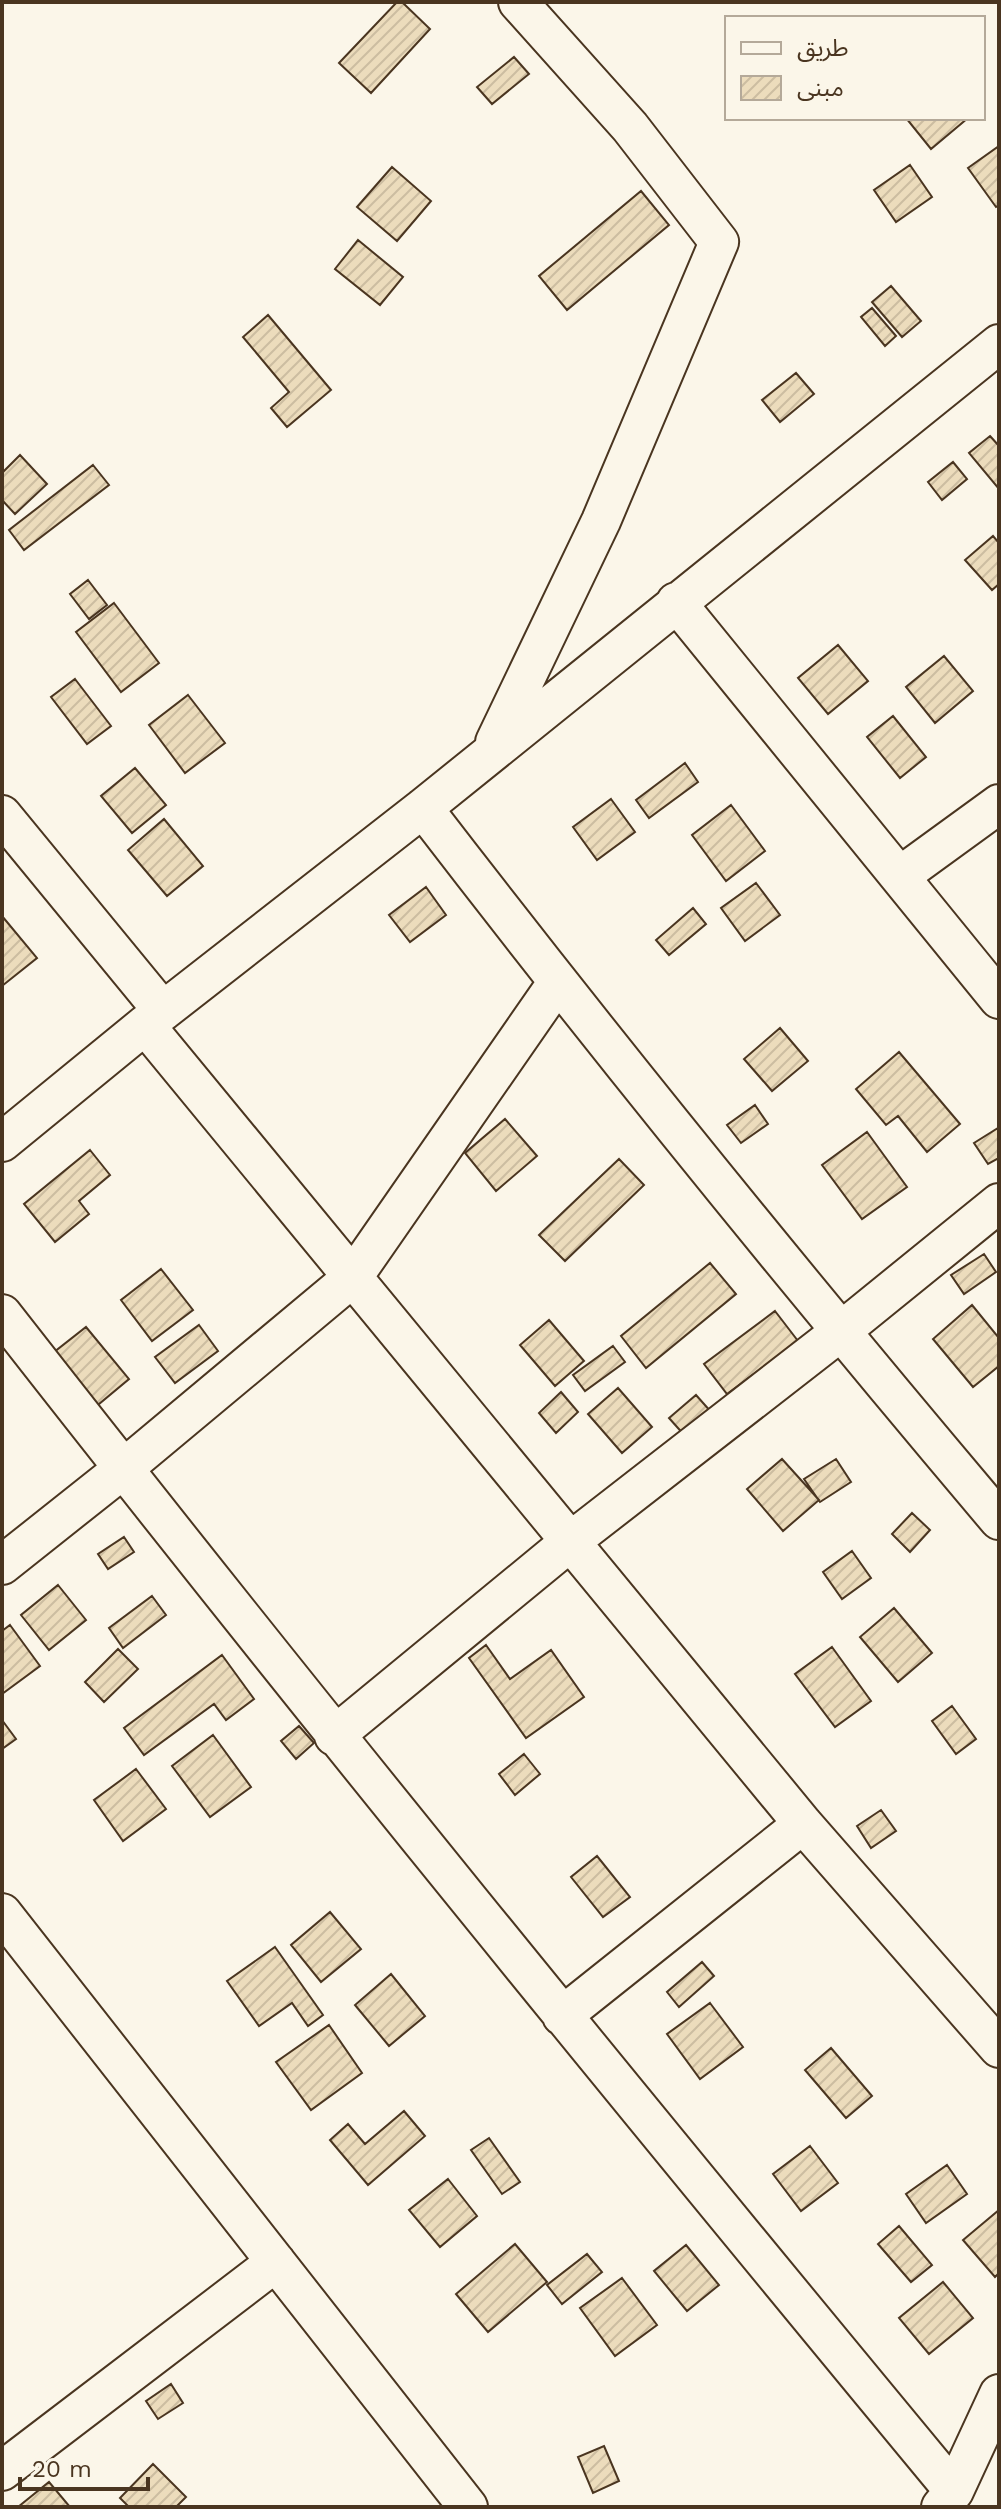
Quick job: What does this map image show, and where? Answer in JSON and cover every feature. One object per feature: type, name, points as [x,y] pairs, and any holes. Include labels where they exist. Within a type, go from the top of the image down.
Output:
[{"type":"street","points":[[490,752],[601,521],[719,242],[630,127],[518,2]]},
{"type":"street","points":[[2,1142],[999,344]]},
{"type":"street","points":[[676,602],[999,999]]},
{"type":"street","points":[[900,876],[999,804]]},
{"type":"street","points":[[423,808],[557,983],[840,1332],[999,1520]]},
{"type":"street","points":[[2,815],[353,1277],[803,1824],[999,2048]]},
{"type":"street","points":[[2,1565],[123,1469],[353,1277],[557,983]]},
{"type":"street","points":[[334,1736],[571,1541],[840,1332],[999,1203]]},
{"type":"street","points":[[2,1314],[334,1736],[948,2499],[999,2394]]},
{"type":"street","points":[[562,2016],[803,1824]]},
{"type":"street","points":[[2,1913],[468,2507]]},
{"type":"street","points":[[2,2471],[276,2262]]},
{"type":"building","points":[[397,2],[402,2],[430,29],[371,93],[339,63]]},
{"type":"building","points":[[514,57],[529,74],[492,104],[477,87]]},
{"type":"building","points":[[908,120],[966,120],[931,149]]},
{"type":"building","points":[[999,146],[999,205],[996,207],[968,168]]},
{"type":"building","points":[[910,165],[932,197],[896,222],[874,190]]},
{"type":"building","points":[[392,167],[431,201],[397,241],[357,207]]},
{"type":"building","points":[[641,191],[669,225],[567,310],[539,276]]},
{"type":"building","points":[[358,240],[403,277],[380,305],[335,269]]},
{"type":"building","points":[[891,286],[921,321],[902,337],[872,302]]},
{"type":"building","points":[[872,308],[896,336],[885,346],[861,317]]},
{"type":"building","points":[[268,315],[331,390],[287,427],[271,408],[289,392],[243,337]]},
{"type":"building","points":[[796,373],[814,394],[780,422],[762,400]]},
{"type":"building","points":[[990,436],[999,446],[999,489],[969,453]]},
{"type":"building","points":[[20,455],[47,484],[15,514],[2,500],[2,473]]},
{"type":"building","points":[[953,462],[967,479],[942,500],[928,482]]},
{"type":"building","points":[[93,465],[109,485],[24,550],[9,530]]},
{"type":"building","points":[[993,536],[999,543],[999,584],[992,590],[965,560]]},
{"type":"building","points":[[88,580],[107,605],[89,619],[70,594]]},
{"type":"building","points":[[114,603],[159,663],[121,692],[76,632]]},
{"type":"building","points":[[838,645],[868,681],[828,714],[798,678]]},
{"type":"building","points":[[944,656],[973,691],[935,723],[906,687]]},
{"type":"building","points":[[75,679],[111,726],[87,744],[51,697]]},
{"type":"building","points":[[188,695],[225,743],[185,773],[149,725]]},
{"type":"building","points":[[893,716],[926,757],[900,778],[867,737]]},
{"type":"building","points":[[685,763],[698,782],[649,818],[636,800]]},
{"type":"building","points":[[135,768],[166,805],[132,833],[101,796]]},
{"type":"building","points":[[611,799],[635,832],[597,860],[573,827]]},
{"type":"building","points":[[731,805],[765,851],[726,881],[692,835]]},
{"type":"building","points":[[164,819],[203,866],[167,896],[128,850]]},
{"type":"building","points":[[756,883],[780,915],[745,941],[721,908]]},
{"type":"building","points":[[426,887],[446,915],[410,942],[389,915]]},
{"type":"building","points":[[693,908],[706,924],[669,955],[656,940]]},
{"type":"building","points":[[2,916],[37,958],[2,986]]},
{"type":"building","points":[[780,1028],[808,1061],[772,1091],[744,1059]]},
{"type":"building","points":[[899,1052],[960,1124],[927,1152],[898,1116],[886,1125],[856,1089]]},
{"type":"building","points":[[755,1105],[768,1124],[741,1143],[727,1125]]},
{"type":"building","points":[[505,1119],[537,1156],[496,1191],[465,1153]]},
{"type":"building","points":[[998,1128],[999,1158],[988,1164],[974,1143]]},
{"type":"building","points":[[867,1132],[907,1187],[862,1219],[822,1165]]},
{"type":"building","points":[[90,1150],[110,1175],[79,1201],[89,1214],[55,1242],[24,1204]]},
{"type":"building","points":[[619,1159],[644,1185],[565,1261],[539,1235]]},
{"type":"building","points":[[984,1254],[996,1272],[964,1294],[951,1275]]},
{"type":"building","points":[[710,1263],[736,1294],[646,1368],[621,1336]]},
{"type":"building","points":[[161,1269],[193,1310],[152,1341],[121,1300]]},
{"type":"building","points":[[972,1305],[999,1338],[999,1366],[973,1387],[933,1339]]},
{"type":"building","points":[[775,1311],[798,1341],[727,1394],[704,1364]]},
{"type":"building","points":[[549,1320],[584,1361],[555,1386],[520,1345]]},
{"type":"building","points":[[199,1325],[218,1351],[175,1383],[155,1357]]},
{"type":"building","points":[[86,1327],[129,1379],[87,1414],[44,1360]]},
{"type":"building","points":[[613,1346],[625,1362],[585,1391],[573,1375]]},
{"type":"building","points":[[618,1388],[652,1427],[622,1453],[588,1414]]},
{"type":"building","points":[[561,1392],[578,1412],[556,1433],[539,1413]]},
{"type":"building","points":[[696,1395],[712,1413],[686,1437],[669,1418]]},
{"type":"building","points":[[782,1459],[819,1500],[783,1531],[747,1489]]},
{"type":"building","points":[[836,1459],[851,1482],[820,1502],[804,1479]]},
{"type":"building","points":[[912,1513],[930,1530],[910,1552],[892,1534]]},
{"type":"building","points":[[124,1537],[134,1552],[108,1569],[98,1554]]},
{"type":"building","points":[[852,1551],[871,1578],[842,1599],[823,1572]]},
{"type":"building","points":[[58,1585],[86,1620],[49,1650],[21,1615]]},
{"type":"building","points":[[152,1596],[166,1615],[123,1648],[109,1628]]},
{"type":"building","points":[[894,1608],[932,1653],[898,1682],[860,1637]]},
{"type":"building","points":[[10,1625],[40,1666],[2,1694],[2,1631]]},
{"type":"building","points":[[486,1645],[510,1679],[551,1650],[584,1697],[526,1738],[469,1658]]},
{"type":"building","points":[[832,1647],[871,1701],[835,1727],[795,1674]]},
{"type":"building","points":[[118,1649],[138,1669],[104,1702],[85,1682]]},
{"type":"building","points":[[222,1655],[254,1699],[226,1720],[214,1704],[144,1755],[124,1728]]},
{"type":"building","points":[[952,1706],[976,1739],[956,1754],[932,1721]]},
{"type":"building","points":[[2,1720],[16,1739],[2,1749]]},
{"type":"building","points":[[299,1726],[314,1743],[296,1759],[281,1741]]},
{"type":"building","points":[[213,1735],[251,1787],[210,1817],[172,1766]]},
{"type":"building","points":[[524,1754],[540,1774],[515,1795],[499,1774]]},
{"type":"building","points":[[136,1769],[166,1809],[123,1841],[94,1800]]},
{"type":"building","points":[[881,1810],[896,1831],[871,1848],[857,1826]]},
{"type":"building","points":[[597,1856],[630,1897],[603,1917],[571,1877]]},
{"type":"building","points":[[330,1912],[361,1949],[321,1982],[291,1945]]},
{"type":"building","points":[[275,1947],[323,2015],[308,2026],[292,2003],[259,2026],[227,1981]]},
{"type":"building","points":[[702,1962],[714,1976],[679,2007],[667,1992]]},
{"type":"building","points":[[391,1974],[425,2016],[389,2046],[355,2005]]},
{"type":"building","points":[[710,2003],[743,2047],[700,2079],[667,2034]]},
{"type":"building","points":[[329,2025],[362,2073],[311,2110],[276,2062]]},
{"type":"building","points":[[831,2048],[872,2096],[846,2118],[805,2070]]},
{"type":"building","points":[[404,2111],[425,2136],[368,2185],[330,2140],[348,2124],[365,2144]]},
{"type":"building","points":[[489,2138],[520,2182],[502,2194],[471,2150]]},
{"type":"building","points":[[810,2146],[838,2183],[801,2211],[773,2174]]},
{"type":"building","points":[[947,2165],[967,2194],[926,2223],[906,2194]]},
{"type":"building","points":[[448,2179],[477,2216],[440,2247],[409,2210]]},
{"type":"building","points":[[999,2210],[999,2273],[995,2277],[963,2240]]},
{"type":"building","points":[[899,2226],[932,2265],[911,2282],[878,2244]]},
{"type":"building","points":[[515,2244],[547,2282],[488,2332],[456,2294]]},
{"type":"building","points":[[686,2245],[719,2285],[687,2311],[654,2271]]},
{"type":"building","points":[[587,2254],[602,2272],[562,2304],[547,2285]]},
{"type":"building","points":[[622,2278],[657,2325],[615,2356],[580,2308]]},
{"type":"building","points":[[943,2282],[973,2318],[929,2354],[899,2318]]},
{"type":"building","points":[[171,2384],[183,2403],[158,2419],[146,2401]]},
{"type":"building","points":[[604,2446],[619,2481],[593,2493],[578,2457]]},
{"type":"building","points":[[153,2464],[186,2497],[176,2507],[129,2507],[120,2498]]},
{"type":"building","points":[[49,2482],[70,2507],[18,2507]]}]
